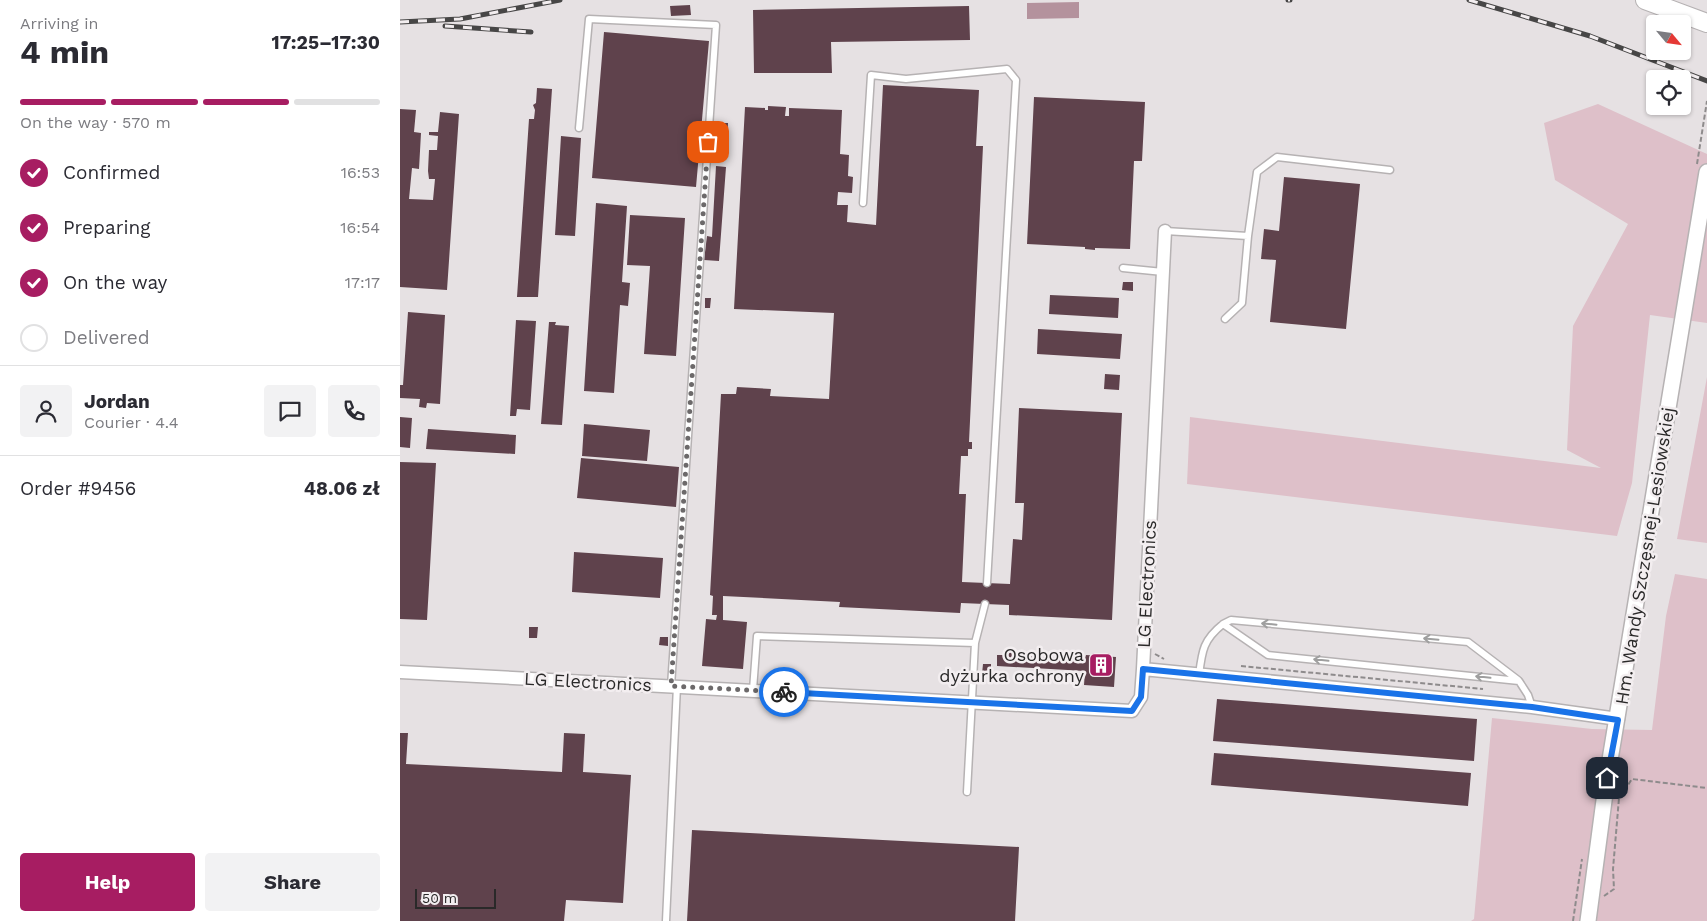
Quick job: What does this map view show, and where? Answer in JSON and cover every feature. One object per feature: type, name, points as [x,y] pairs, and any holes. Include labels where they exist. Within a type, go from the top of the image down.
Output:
[{"type":"main road","points":[[1645,0],[1707,23]]},
{"type":"street","name":"Hm. Wandy Szczęsnej-Lesiowskiej","points":[[1588,921],[1607,778],[1699,221],[1702,168]]},
{"type":"street","name":"LG Electronics","points":[[400,672],[1132,711],[1141,697],[1143,669],[1165,231]]},
{"type":"street","points":[[1143,669],[1532,707],[1618,720]]},
{"type":"lane","points":[[579,128],[589,19],[716,25],[674,686],[666,921]]},
{"type":"lane","points":[[863,203],[871,75],[906,79],[1007,69],[1016,80],[987,583]]},
{"type":"lane","points":[[1225,319],[1242,303],[1248,236],[1258,172],[1276,157],[1390,170]]},
{"type":"lane","points":[[1165,231],[1248,236]]},
{"type":"lane","points":[[1123,268],[1163,272]]},
{"type":"lane","points":[[967,792],[975,643],[985,604]]},
{"type":"lane","points":[[1199,675],[1202,650],[1210,634],[1231,620],[1468,642],[1519,681],[1528,695],[1532,707]]},
{"type":"lane","points":[[1223,624],[1268,655],[1519,681]]},
{"type":"lane","points":[[753,690],[757,636],[975,643]]},
{"type":"path","points":[[1702,168],[1707,101]]},
{"type":"path","points":[[1153,647],[1156,654],[1165,659]]},
{"type":"path","points":[[1239,666],[1490,690]]},
{"type":"path","points":[[1592,892],[1604,896],[1614,889],[1613,869],[1619,798],[1632,779],[1707,788]]},
{"type":"shaded area","points":[[1079,2],[1079,18],[1027,19],[1027,3]]},
{"type":"shaded area","points":[[1598,104],[1707,154],[1707,323],[1650,315],[1632,483],[1617,536],[1187,484],[1190,417],[1601,468],[1567,450],[1573,326],[1628,224],[1555,180],[1544,123]]},
{"type":"shaded area","points":[[1707,377],[1707,543],[1677,539]]},
{"type":"shaded area","points":[[1675,574],[1707,579],[1707,921],[1471,921],[1474,919],[1492,718],[1592,729],[1652,730],[1666,616]]},
{"type":"building","points":[[690,5],[691,15],[671,16],[670,6]]},
{"type":"building","points":[[969,6],[970,40],[831,42],[832,73],[754,73],[753,10]]},
{"type":"building","points":[[604,32],[709,41],[696,187],[592,178]]},
{"type":"building","points":[[883,85],[979,90],[976,146],[983,146],[969,442],[972,442],[972,449],[968,449],[968,456],[961,456],[959,494],[966,494],[962,582],[1010,584],[1013,539],[1022,540],[1024,503],[1015,503],[1019,408],[1122,413],[1112,620],[1009,615],[1009,605],[961,603],[960,613],[839,607],[840,602],[723,596],[723,620],[747,622],[743,669],[702,666],[706,619],[716,620],[717,615],[712,615],[713,596],[710,595],[721,394],[736,394],[737,387],[771,389],[770,396],[829,399],[834,313],[734,309],[745,107],[765,108],[765,110],[768,110],[768,106],[786,107],[785,116],[789,116],[789,108],[842,110],[840,154],[849,155],[848,176],[853,177],[852,193],[838,192],[837,205],[848,205],[847,222],[876,225]]},
{"type":"building","points":[[537,88],[552,89],[538,297],[517,297],[529,119],[534,119],[535,110],[533,105],[536,103]]},
{"type":"building","points":[[1034,97],[1145,102],[1142,161],[1134,161],[1130,249],[1095,248],[1095,250],[1085,249],[1085,247],[1027,244]]},
{"type":"building","points":[[400,109],[416,110],[414,132],[421,133],[419,169],[412,168],[409,199],[433,200],[435,179],[429,179],[429,150],[437,150],[438,136],[429,135],[429,132],[438,132],[440,112],[459,114],[447,290],[400,287]]},
{"type":"building","points":[[719,123],[728,123],[727,142],[717,141]]},
{"type":"building","points":[[561,136],[581,138],[575,236],[555,235]]},
{"type":"building","points":[[716,166],[726,167],[719,261],[704,260],[707,236],[712,237]]},
{"type":"building","points":[[1284,177],[1360,184],[1346,329],[1270,322],[1276,260],[1261,259],[1264,229],[1279,231]]},
{"type":"building","points":[[596,203],[627,206],[622,282],[630,283],[628,306],[620,305],[614,393],[584,391]]},
{"type":"building","points":[[630,215],[685,218],[676,356],[644,354],[650,266],[627,265]]},
{"type":"building","points":[[1123,282],[1133,282],[1133,291],[1122,290]]},
{"type":"building","points":[[1050,295],[1119,298],[1118,318],[1049,314]]},
{"type":"building","points":[[705,298],[711,298],[710,308],[705,308]]},
{"type":"building","points":[[408,312],[445,315],[440,404],[427,403],[426,408],[419,407],[420,399],[400,398],[400,385],[403,385]]},
{"type":"building","points":[[516,320],[536,321],[530,410],[517,409],[516,416],[510,416]]},
{"type":"building","points":[[549,322],[556,322],[555,325],[569,326],[562,425],[541,424]]},
{"type":"building","points":[[1038,329],[1122,334],[1120,359],[1037,354]]},
{"type":"building","points":[[1105,374],[1120,375],[1119,390],[1104,389]]},
{"type":"building","points":[[400,417],[412,418],[410,448],[400,447]]},
{"type":"building","points":[[584,424],[650,430],[647,461],[582,456]]},
{"type":"building","points":[[428,429],[516,435],[515,454],[426,449]]},
{"type":"building","points":[[581,458],[679,467],[676,507],[577,498]]},
{"type":"building","points":[[400,462],[436,463],[427,620],[400,619]]},
{"type":"building","points":[[574,552],[663,558],[660,598],[572,592]]},
{"type":"building","points":[[529,627],[538,627],[537,638],[529,638]]},
{"type":"building","points":[[660,637],[668,637],[668,646],[659,645]]},
{"type":"building","points":[[1008,652],[1018,653],[1018,656],[1067,658],[1067,655],[1077,656],[1077,659],[1085,659],[1086,655],[1116,657],[1114,687],[1084,685],[1085,671],[997,666],[997,655],[1008,655]]},
{"type":"building","points":[[983,664],[991,664],[991,675],[982,674]]},
{"type":"building","points":[[1217,699],[1477,719],[1474,761],[1213,741]]},
{"type":"building","points":[[400,733],[408,733],[406,764],[562,772],[564,733],[585,734],[583,772],[631,775],[623,903],[566,900],[564,921],[400,921]]},
{"type":"building","points":[[1214,753],[1471,773],[1468,806],[1211,785]]},
{"type":"building","points":[[692,830],[1019,847],[1015,921],[687,921]]},
{"type":"railway","points":[[400,22],[460,19],[560,0]]},
{"type":"railway","points":[[1469,0],[1590,36],[1707,81]]},
{"type":"railway","points":[[445,26],[531,32]]},
{"type":"way so far","points":[[708,142],[671,686],[784,692]]},
{"type":"place","name":"Osobowa dyżurka ochrony","points":[[1101,665]]},
{"type":"route","points":[[784,692],[1132,711],[1141,697],[1143,669],[1532,707],[1618,720],[1607,778]]}]
